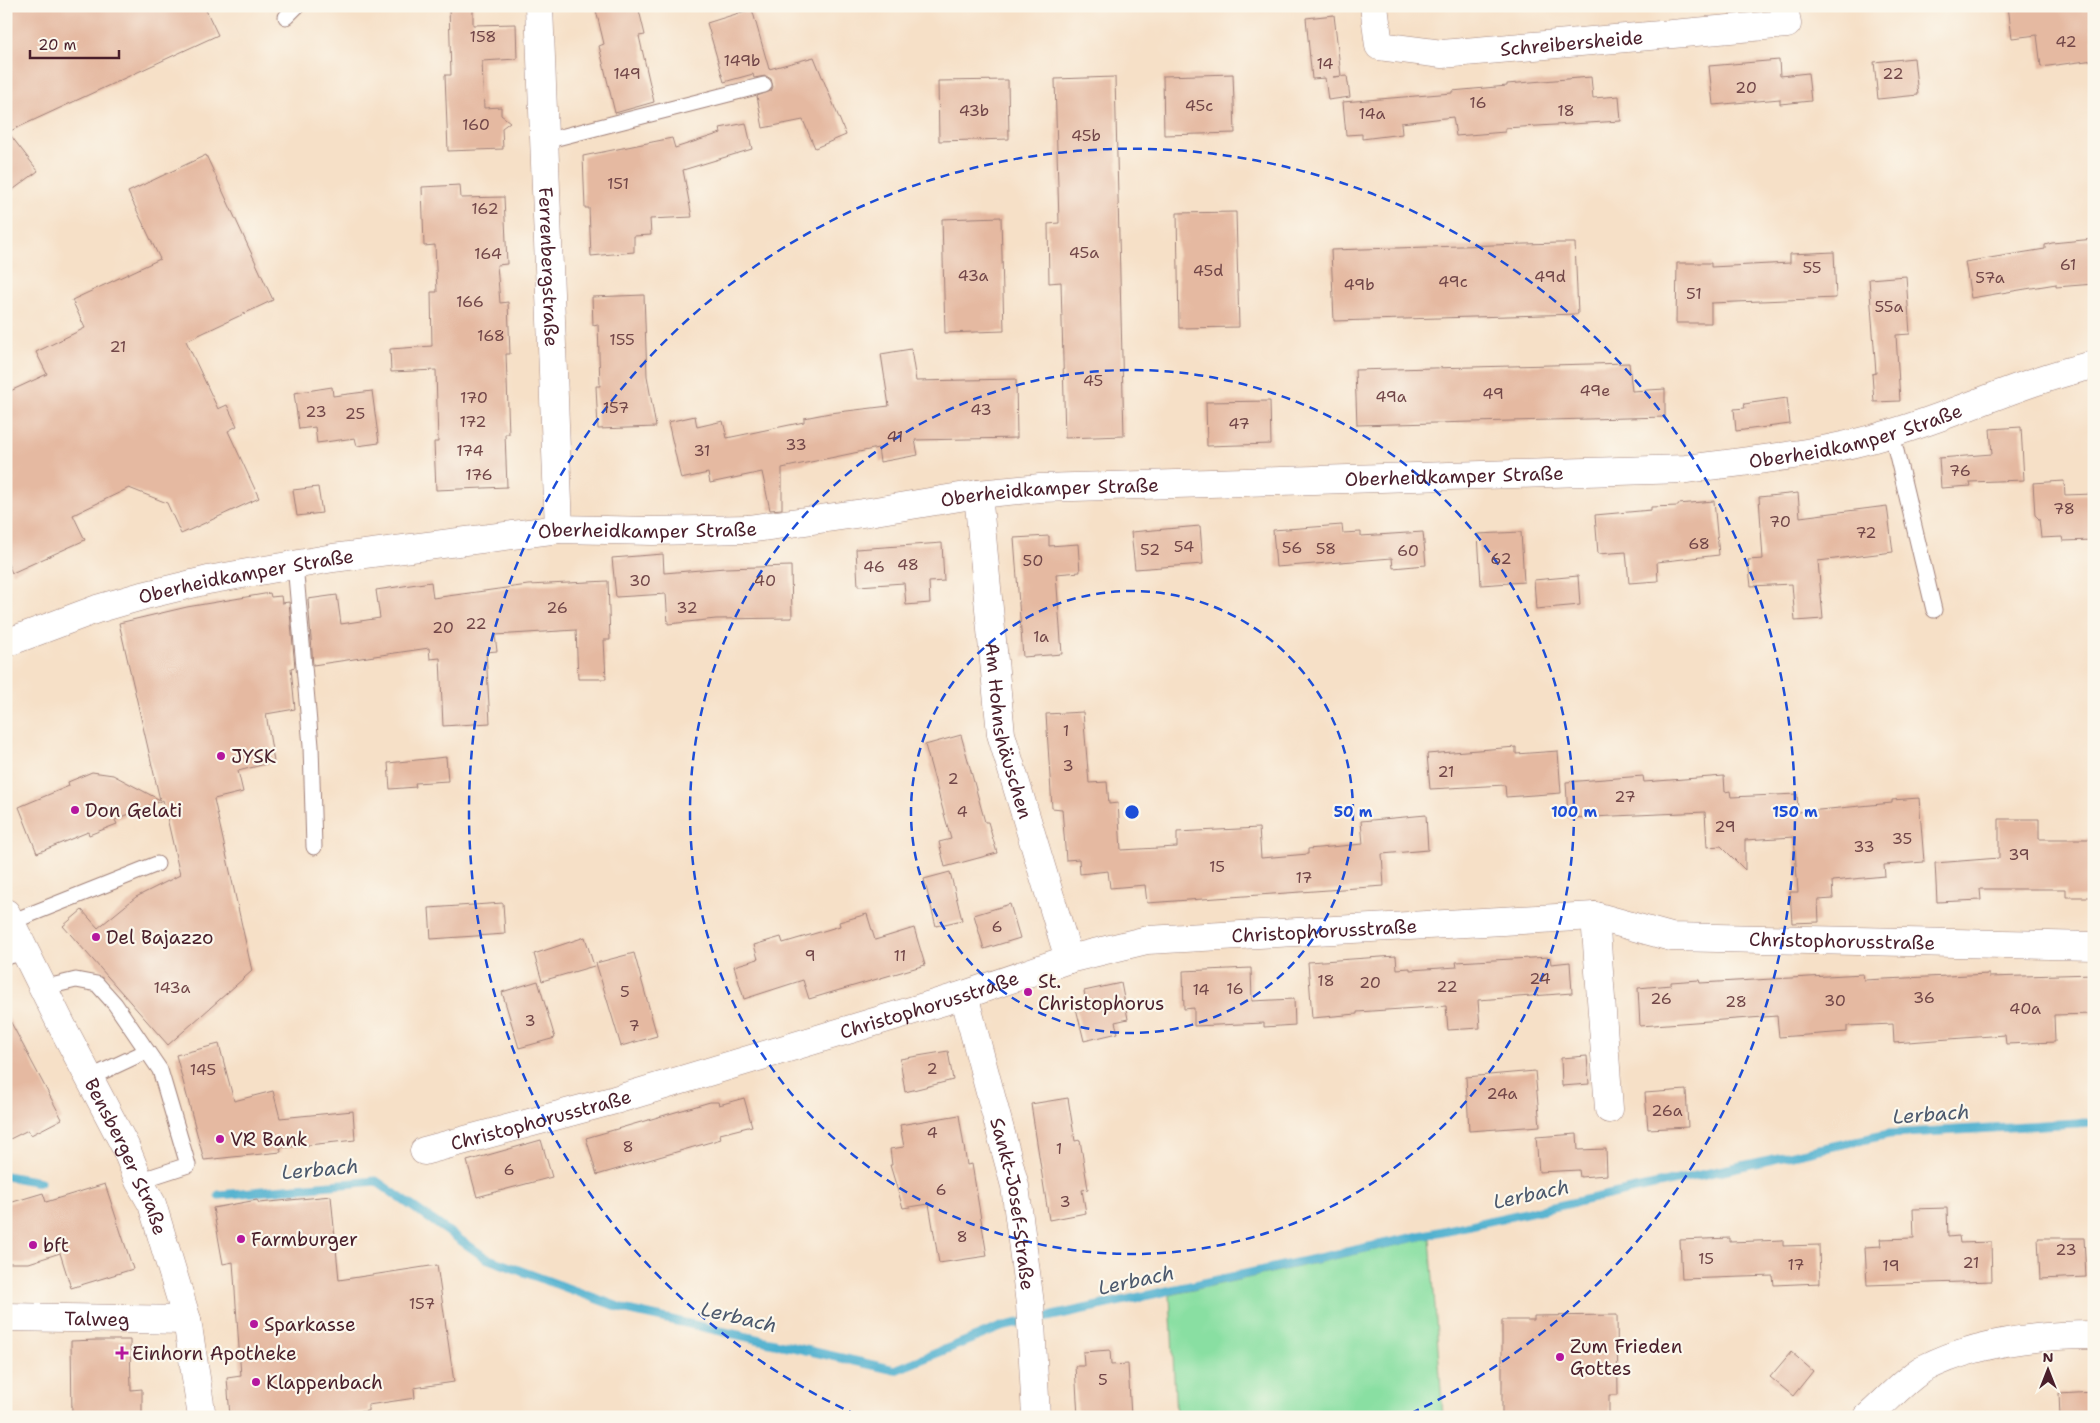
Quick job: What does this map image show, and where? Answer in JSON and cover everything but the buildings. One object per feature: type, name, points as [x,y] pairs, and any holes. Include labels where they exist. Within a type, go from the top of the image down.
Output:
[{"type":"street","name":"Ferrenbergstraße","points":[[539,6],[559,529]]},
{"type":"street","name":"Schreibersheide","points":[[1374,6],[1379,46],[1442,54],[1787,24],[1784,6]]},
{"type":"street","name":"Oberheidkamper Straße","points":[[6,643],[97,609],[208,580],[295,564],[559,529],[748,529],[978,494],[1105,485],[1686,469],[1789,456],[1840,447],[1892,434],[2051,377],[2094,366]]},
{"type":"street","name":"Am Hohnshäuschen","points":[[978,494],[1002,734],[1070,959]]},
{"type":"street","name":"Christophorusstraße","points":[[424,1151],[615,1100],[964,995],[1070,959],[1147,940],[1595,916],[1671,937],[2094,946]]},
{"type":"street","points":[[1595,916],[1609,1109]]},
{"type":"street","name":"Bensberger Straße","points":[[9,917],[16,954],[43,988],[125,1146],[139,1181],[152,1204],[187,1320],[202,1417]]},
{"type":"street","name":"Sankt-Josef-Straße","points":[[964,995],[1015,1186],[1030,1304],[1036,1417]]},
{"type":"street","name":"Talweg","points":[[6,1317],[187,1320]]},
{"type":"street","points":[[1868,1417],[1922,1370],[1980,1346],[2056,1335],[2094,1336]]},
{"type":"lane","points":[[545,141],[764,86]]},
{"type":"lane","points":[[1892,434],[1934,610]]},
{"type":"lane","points":[[295,564],[311,746],[314,847]]},
{"type":"lane","points":[[9,917],[157,864]]},
{"type":"lane","points":[[43,988],[76,980],[96,984],[116,1004],[160,1070],[188,1164],[139,1181]]},
{"type":"lane","points":[[89,1078],[147,1051]]},
{"type":"green space","points":[[1430,1238],[1443,1417],[1176,1417],[1170,1295]]},
{"type":"waterway","name":"Lerbach","points":[[219,1195],[376,1181],[486,1258],[627,1310],[895,1370],[1001,1327],[1889,1134],[2094,1122]]},
{"type":"waterway","name":"Lerbach","points":[[6,1176],[40,1182]]},
{"type":"place","name":"JYSK","points":[[221,756]]},
{"type":"place","name":"Don Gelati","points":[[75,810]]},
{"type":"place","name":"Del Bajazzo","points":[[96,937]]},
{"type":"place","name":"St. Christophorus","points":[[1028,992]]},
{"type":"place","name":"VR Bank","points":[[220,1139]]},
{"type":"place","name":"Farmburger","points":[[241,1239]]},
{"type":"place","name":"bft","points":[[33,1245]]},
{"type":"place","name":"Sparkasse","points":[[254,1324]]},
{"type":"place","name":"Einhorn Apotheke","points":[[122,1353]]},
{"type":"place","name":"Zum Frieden Gottes","points":[[1560,1357]]},
{"type":"place","name":"Klappenbach","points":[[256,1382]]}]
